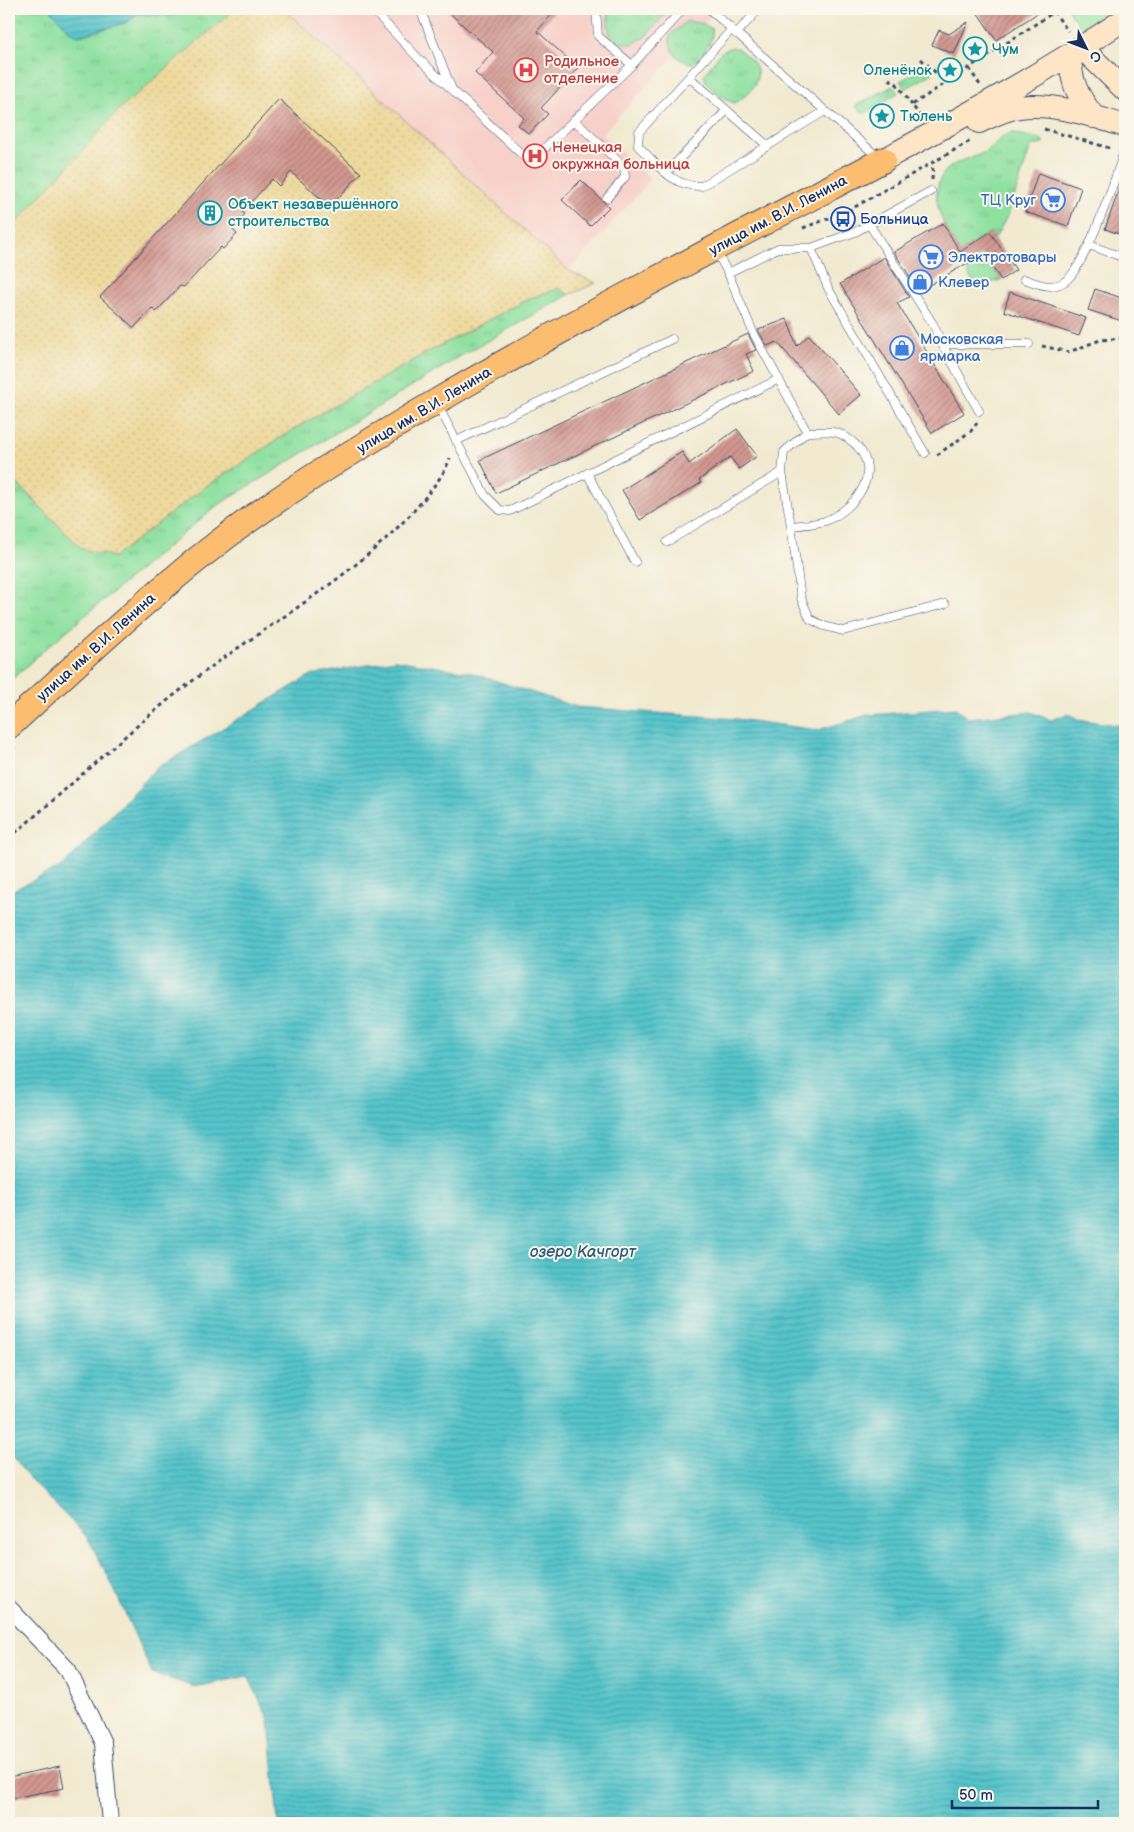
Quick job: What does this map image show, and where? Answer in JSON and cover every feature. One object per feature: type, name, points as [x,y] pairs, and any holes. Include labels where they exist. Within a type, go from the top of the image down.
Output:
[{"type":"main road","points":[[883,160],[983,99],[1125,19]]},
{"type":"main road","points":[[1075,47],[1125,90]]},
{"type":"main road","points":[[1075,47],[1073,85],[1079,97],[1094,117]]},
{"type":"main road","points":[[883,160],[919,148],[1006,110],[1020,107],[1043,107],[1094,117],[1125,126]]},
{"type":"main road","name":"улица им. В.И. Ленина","points":[[9,726],[157,592],[232,532],[375,438],[611,302],[883,160]]},
{"type":"street","points":[[9,1608],[68,1670],[103,1742],[110,1823]]},
{"type":"lane","points":[[372,9],[452,89],[530,162],[632,65],[682,9]]},
{"type":"lane","points":[[420,9],[452,89]]},
{"type":"lane","points":[[596,9],[598,36],[632,65]]},
{"type":"lane","points":[[709,9],[883,160]]},
{"type":"lane","points":[[759,9],[689,77],[640,132],[638,146],[673,180],[688,187],[702,186],[825,110]]},
{"type":"lane","points":[[689,77],[768,146]]},
{"type":"lane","points":[[666,173],[727,110]]},
{"type":"lane","points":[[574,120],[624,167],[625,177],[607,198]]},
{"type":"lane","points":[[1024,279],[1049,287],[1065,282],[1074,272],[1089,245],[1125,147]]},
{"type":"lane","points":[[728,272],[778,248],[811,248],[855,232],[931,191]]},
{"type":"lane","points":[[869,224],[933,324],[979,411]]},
{"type":"lane","points":[[1089,245],[1125,258]]},
{"type":"lane","points":[[714,248],[728,272],[753,332],[807,432]]},
{"type":"lane","points":[[811,248],[828,288],[925,453]]},
{"type":"lane","points":[[456,441],[672,338]]},
{"type":"lane","points":[[942,344],[1029,344]]},
{"type":"lane","points":[[436,402],[485,495],[500,510],[510,511],[779,380]]},
{"type":"lane","points":[[791,526],[824,521],[844,510],[862,491],[868,477],[868,465],[864,453],[851,440],[837,432],[807,432],[784,452],[782,472],[802,598],[810,618],[824,626],[843,631],[945,604]]},
{"type":"lane","points":[[667,542],[782,472]]},
{"type":"lane","points":[[587,473],[634,562]]},
{"type":"path","points":[[912,105],[1054,12],[1075,47]]},
{"type":"path","points":[[921,59],[946,82]]},
{"type":"path","points":[[968,68],[983,99]]},
{"type":"path","points":[[889,79],[896,84],[924,121]]},
{"type":"path","points":[[1029,344],[1070,352],[1100,340],[1125,338]]},
{"type":"path","points":[[925,453],[937,455],[971,432],[977,423],[979,411]]},
{"type":"path","points":[[9,838],[100,757],[198,676],[301,606],[400,527],[438,481],[448,464],[456,441]]},
{"type":"shaded area","name":"Ненецкая окружная больница","points":[[284,9],[718,9],[602,134],[651,179],[569,271]]},
{"type":"green space","points":[[9,9],[50,9],[69,30],[79,36],[128,22],[137,14],[157,16],[187,9],[235,9],[9,231]]},
{"type":"green space","points":[[609,9],[667,9],[666,13],[645,37],[632,44],[618,41],[610,34],[608,24]]},
{"type":"green space","points":[[1068,9],[1113,9],[1080,30]]},
{"type":"green space","points":[[687,21],[704,24],[712,29],[709,44],[693,63],[678,58],[671,46],[670,40],[670,35]]},
{"type":"green space","points":[[732,47],[737,48],[748,57],[754,63],[757,70],[756,82],[752,88],[742,99],[735,103],[716,92],[708,84],[704,75],[720,53]]},
{"type":"green space","points":[[927,66],[933,73],[905,89],[900,81]]},
{"type":"green space","points":[[893,86],[898,93],[864,114],[855,106]]},
{"type":"green space","points":[[1012,133],[1041,139],[1044,144],[1031,146],[1009,213],[995,238],[990,232],[975,242],[1001,280],[981,284],[973,281],[968,273],[965,262],[942,219],[938,207],[938,184],[948,168],[983,153],[1001,138]]},
{"type":"green space","points":[[559,288],[569,295],[464,354],[215,507],[45,649],[9,682],[9,475],[82,549],[205,487],[294,429],[428,352],[528,299]]},
{"type":"sand","points":[[235,9],[284,9],[569,271],[596,283],[569,295],[559,288],[528,299],[428,352],[294,429],[205,487],[114,557],[82,549],[9,475],[9,231],[121,108]]},
{"type":"water","points":[[50,9],[187,9],[172,16],[137,14],[128,22],[79,36],[69,30]]},
{"type":"water","name":"озеро Качгорт","points":[[395,660],[469,672],[577,707],[737,719],[818,730],[868,715],[956,708],[968,718],[1031,712],[1051,720],[1067,714],[1081,720],[1125,726],[1125,1823],[278,1823],[269,1720],[248,1676],[195,1687],[152,1673],[109,1578],[87,1537],[29,1478],[9,1452],[9,892],[63,866],[155,769],[311,675]]},
{"type":"building","name":"Родильное отделение","points":[[445,9],[557,9],[537,31],[578,68],[541,108],[548,114],[529,134],[518,125],[524,118],[475,73],[493,52]]},
{"type":"building","points":[[975,9],[1044,9],[996,40]]},
{"type":"building","points":[[968,22],[954,54],[932,45],[939,30],[949,34]]},
{"type":"building","name":"Объект незавершённого строительства","points":[[279,99],[361,173],[330,207],[291,172],[279,186],[272,179],[242,212],[245,214],[232,229],[237,234],[223,249],[221,247],[184,287],[180,286],[156,312],[152,308],[134,328],[100,297]]},
{"type":"building","name":"ТЦ Круг","points":[[1038,173],[1081,188],[1068,226],[1025,212]]},
{"type":"building","points":[[1123,178],[1125,178],[1125,236],[1105,229]]},
{"type":"building","points":[[581,180],[609,207],[590,226],[562,200]]},
{"type":"building","name":"Электротовары","points":[[943,223],[960,252],[990,232],[1016,270],[1001,280],[983,254],[919,291],[894,252]]},
{"type":"building","points":[[884,257],[909,297],[897,303],[964,413],[932,433],[840,284]]},
{"type":"building","points":[[1095,289],[1125,299],[1125,322],[1088,310]]},
{"type":"building","points":[[1010,292],[1086,318],[1079,336],[1004,311]]},
{"type":"building","points":[[787,319],[797,346],[809,335],[861,395],[839,414],[777,342],[767,346],[758,330]]},
{"type":"building","points":[[748,334],[756,350],[746,354],[754,371],[496,493],[480,460]]},
{"type":"building","points":[[737,429],[757,456],[739,469],[730,457],[699,480],[701,483],[640,520],[622,490],[682,452],[689,464]]},
{"type":"building","points":[[60,1766],[64,1788],[13,1798],[9,1777]]},
{"type":"place","name":"Чум","points":[[975,49]]},
{"type":"place","name":"Родильное отделение","points":[[526,70]]},
{"type":"place","name":"Оленёнок","points":[[950,70]]},
{"type":"place","name":"Тюлень","points":[[882,116]]},
{"type":"place","name":"Ненецкая окружная больница","points":[[535,156]]},
{"type":"place","name":"ТЦ Круг","points":[[1053,200]]},
{"type":"place","name":"Объект незавершённого строительства","points":[[210,213]]},
{"type":"place","name":"Больница","points":[[843,219]]},
{"type":"place","name":"Электротовары","points":[[931,257]]},
{"type":"place","name":"Клевер","points":[[920,282]]},
{"type":"place","name":"Московская ярмарка","points":[[902,348]]}]
